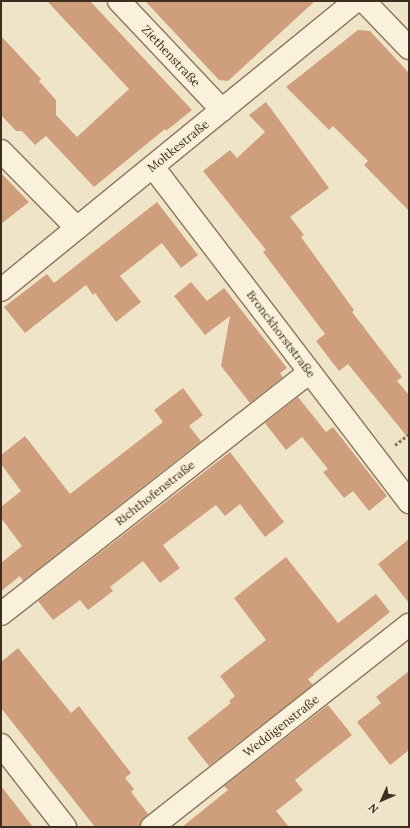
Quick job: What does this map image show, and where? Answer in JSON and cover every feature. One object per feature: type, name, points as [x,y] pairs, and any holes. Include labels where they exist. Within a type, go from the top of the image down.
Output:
[{"type":"street","name":"Ziethenstraße","points":[[120,1],[222,110]]},
{"type":"street","name":"Moltkestraße","points":[[1,290],[355,1]]},
{"type":"street","points":[[364,1],[409,48]]},
{"type":"street","points":[[1,151],[77,228]]},
{"type":"street","name":"Bronckhorststraße","points":[[153,167],[409,502]]},
{"type":"street","name":"Richthofenstraße","points":[[1,614],[310,372]]},
{"type":"street","name":"Weddigenstraße","points":[[152,827],[409,625]]},
{"type":"street","points":[[1,745],[57,824]]},
{"type":"building","points":[[47,1],[90,1],[192,110],[166,131],[165,129],[94,187],[46,136],[35,145],[22,131],[16,131],[1,115],[1,36],[41,79],[39,81],[56,100],[56,115],[77,137],[129,89]]},
{"type":"building","points":[[145,1],[315,1],[228,81],[219,80]]},
{"type":"building","points":[[358,30],[370,31],[409,73],[409,211],[364,165],[368,161],[333,126],[329,130],[286,87]]},
{"type":"building","points":[[266,102],[329,188],[290,217],[304,235],[301,237],[354,310],[352,312],[402,377],[397,381],[409,395],[409,439],[348,364],[339,371],[316,341],[325,334],[263,252],[266,250],[203,171],[230,150],[237,158],[265,132],[249,115]]},
{"type":"building","points":[[1,173],[29,202],[1,224]]},
{"type":"building","points":[[157,202],[198,255],[181,268],[162,243],[120,276],[141,302],[116,322],[95,293],[93,295],[86,285],[25,333],[4,307],[47,274],[54,283]]},
{"type":"building","points":[[191,282],[207,301],[224,288],[287,368],[280,373],[283,377],[250,403],[221,366],[230,316],[205,335],[174,296]]},
{"type":"building","points":[[183,388],[203,415],[189,426],[201,441],[23,581],[20,576],[1,591],[1,563],[22,546],[1,518],[1,507],[21,491],[1,464],[1,455],[25,436],[70,494],[163,422],[154,410]]},
{"type":"building","points":[[298,397],[326,432],[333,427],[387,496],[369,511],[353,491],[344,498],[323,472],[328,469],[302,437],[286,450],[265,423]]},
{"type":"building","points":[[230,452],[284,522],[265,537],[240,504],[225,516],[216,505],[163,545],[180,568],[160,583],[143,561],[110,587],[113,591],[88,610],[80,600],[53,620],[38,601]]},
{"type":"building","points":[[409,539],[409,603],[378,564]]},
{"type":"building","points":[[286,557],[338,623],[376,594],[390,612],[313,674],[314,675],[308,679],[313,685],[209,766],[187,738],[231,703],[229,701],[235,696],[220,676],[266,640],[234,598]]},
{"type":"building","points":[[18,648],[71,713],[79,706],[131,773],[125,778],[134,789],[131,792],[148,814],[141,822],[140,827],[95,827],[1,708],[1,662]]},
{"type":"building","points":[[409,671],[409,750],[390,765],[357,722],[381,703],[376,697]]},
{"type":"building","points":[[328,705],[352,735],[295,780],[303,790],[276,811],[289,827],[182,827],[228,790],[224,786]]},
{"type":"building","points":[[1,786],[33,827],[1,827]]}]
